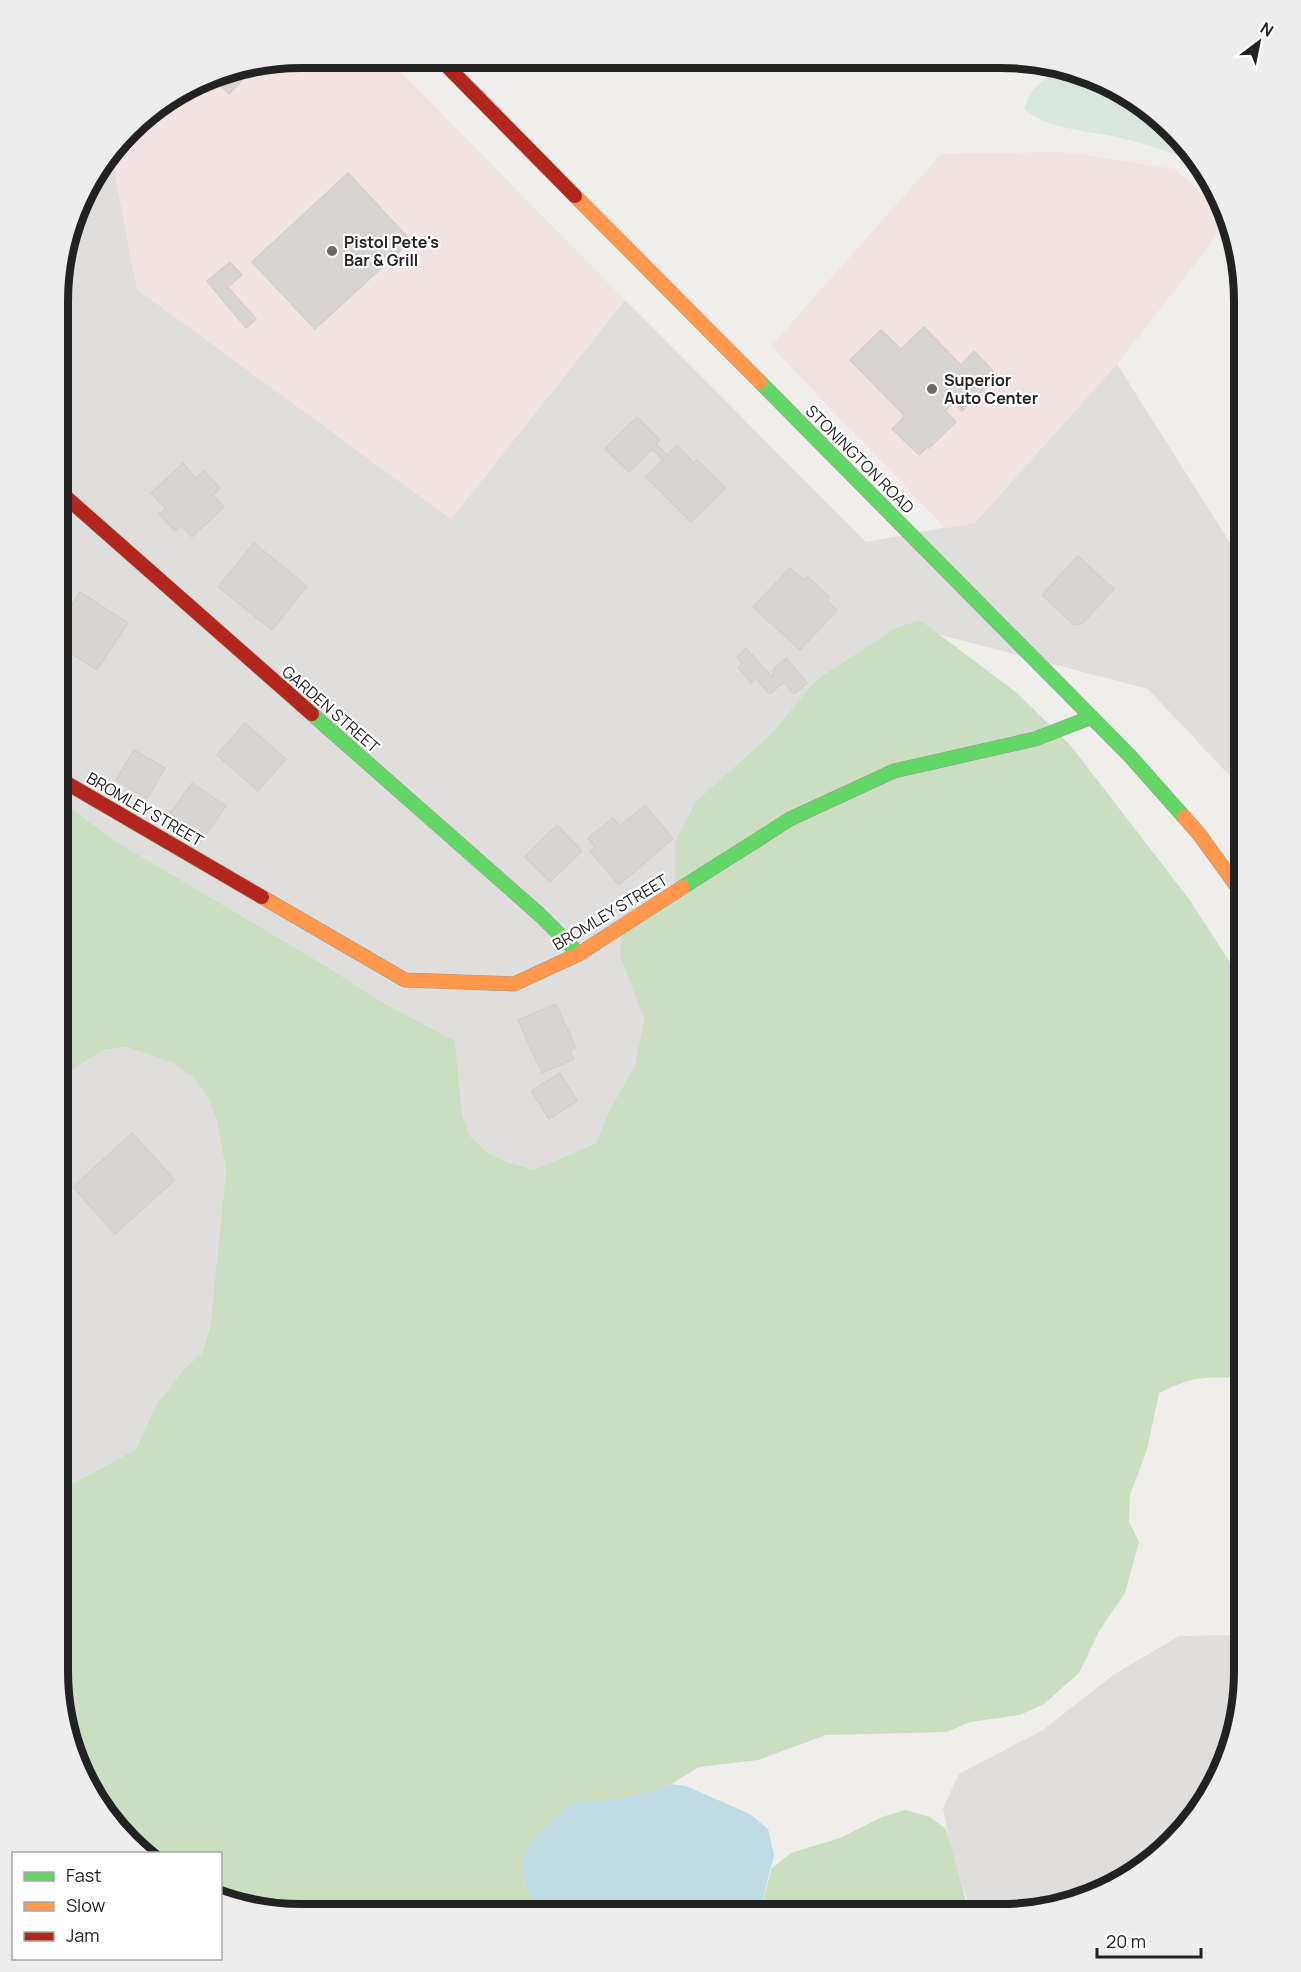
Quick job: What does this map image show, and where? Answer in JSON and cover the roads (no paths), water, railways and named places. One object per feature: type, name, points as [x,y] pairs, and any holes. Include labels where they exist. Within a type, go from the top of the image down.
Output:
[{"type":"main road","name":"STONINGTON ROAD","points":[[449,68],[1147,774],[1186,818],[1234,883]]},
{"type":"main road","name":"GARDEN STREET","points":[[68,499],[540,915],[579,954]]},
{"type":"main road","name":"BROMLEY STREET","points":[[68,784],[405,980],[514,984],[579,954],[790,819],[811,809],[894,771],[1035,739],[1092,717]]},
{"type":"water","points":[[671,1784],[686,1786],[750,1814],[768,1829],[774,1855],[762,1904],[539,1904],[525,1881],[522,1869],[524,1857],[536,1836],[573,1802],[623,1798]]},
{"type":"place","name":"Pistol Pete's Bar & Grill","points":[[332,251]]},
{"type":"place","name":"Superior Auto Center","points":[[932,389]]}]
